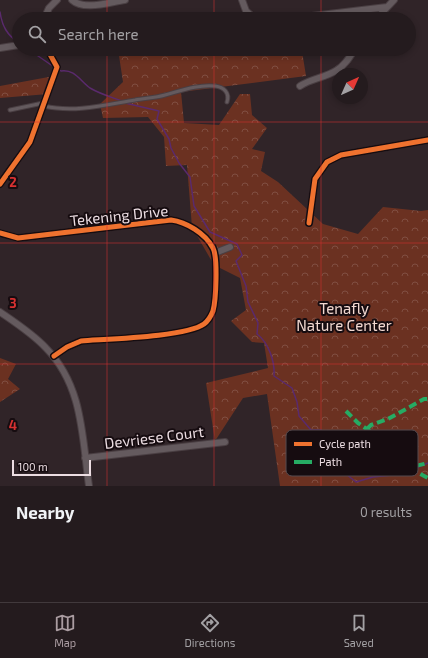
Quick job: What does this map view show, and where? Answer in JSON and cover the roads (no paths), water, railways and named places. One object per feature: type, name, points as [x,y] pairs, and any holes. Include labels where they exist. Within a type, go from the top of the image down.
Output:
[{"type":"street","points":[[47,12],[57,0]]},
{"type":"street","points":[[72,0],[84,6],[125,0]]},
{"type":"street","points":[[242,0],[246,12]]},
{"type":"street","points":[[382,12],[394,0]]},
{"type":"street","points":[[345,12],[387,7]]},
{"type":"street","points":[[0,48],[12,46]]},
{"type":"street","points":[[0,184],[26,150],[45,105],[57,67],[51,56]]},
{"type":"street","points":[[300,86],[309,80],[337,70],[351,56]]},
{"type":"street","points":[[309,223],[315,179],[327,162],[341,155],[428,140]]},
{"type":"street","name":"Tekening Drive","points":[[0,233],[18,238],[171,220],[178,221],[192,228],[209,242],[215,253]]},
{"type":"street","points":[[54,356],[67,347],[81,341],[182,332],[204,324],[213,311],[215,253],[230,247]]},
{"type":"street","points":[[0,312],[38,339],[54,356],[67,374],[75,392],[89,486]]},
{"type":"street","name":"Devriese Court","points":[[86,458],[225,442]]},
{"type":"lane","points":[[10,110],[45,105],[60,110],[94,107],[157,97],[200,86],[215,86],[226,90],[228,94],[227,102]]},
{"type":"waterway","points":[[0,12],[2,22],[12,38]]},
{"type":"waterway","points":[[38,56],[54,67]]},
{"type":"waterway","points":[[58,69],[61,71],[70,72],[77,76],[90,88],[122,101]]},
{"type":"waterway","points":[[125,103],[159,111],[157,119],[169,139],[171,148],[179,163],[190,177],[194,206],[210,232],[237,244],[242,255],[236,261],[246,286],[248,302],[258,323],[257,334],[265,342],[268,348],[272,359],[274,376],[292,388],[297,402],[299,416],[311,430]]},
{"type":"waterway","points":[[311,430],[321,430]]},
{"type":"waterway","points":[[418,467],[428,463]]},
{"type":"waterway","points":[[348,476],[356,482],[383,476]]},
{"type":"park label","name":"Tenafly Nature Center","points":[[344,316]]}]
